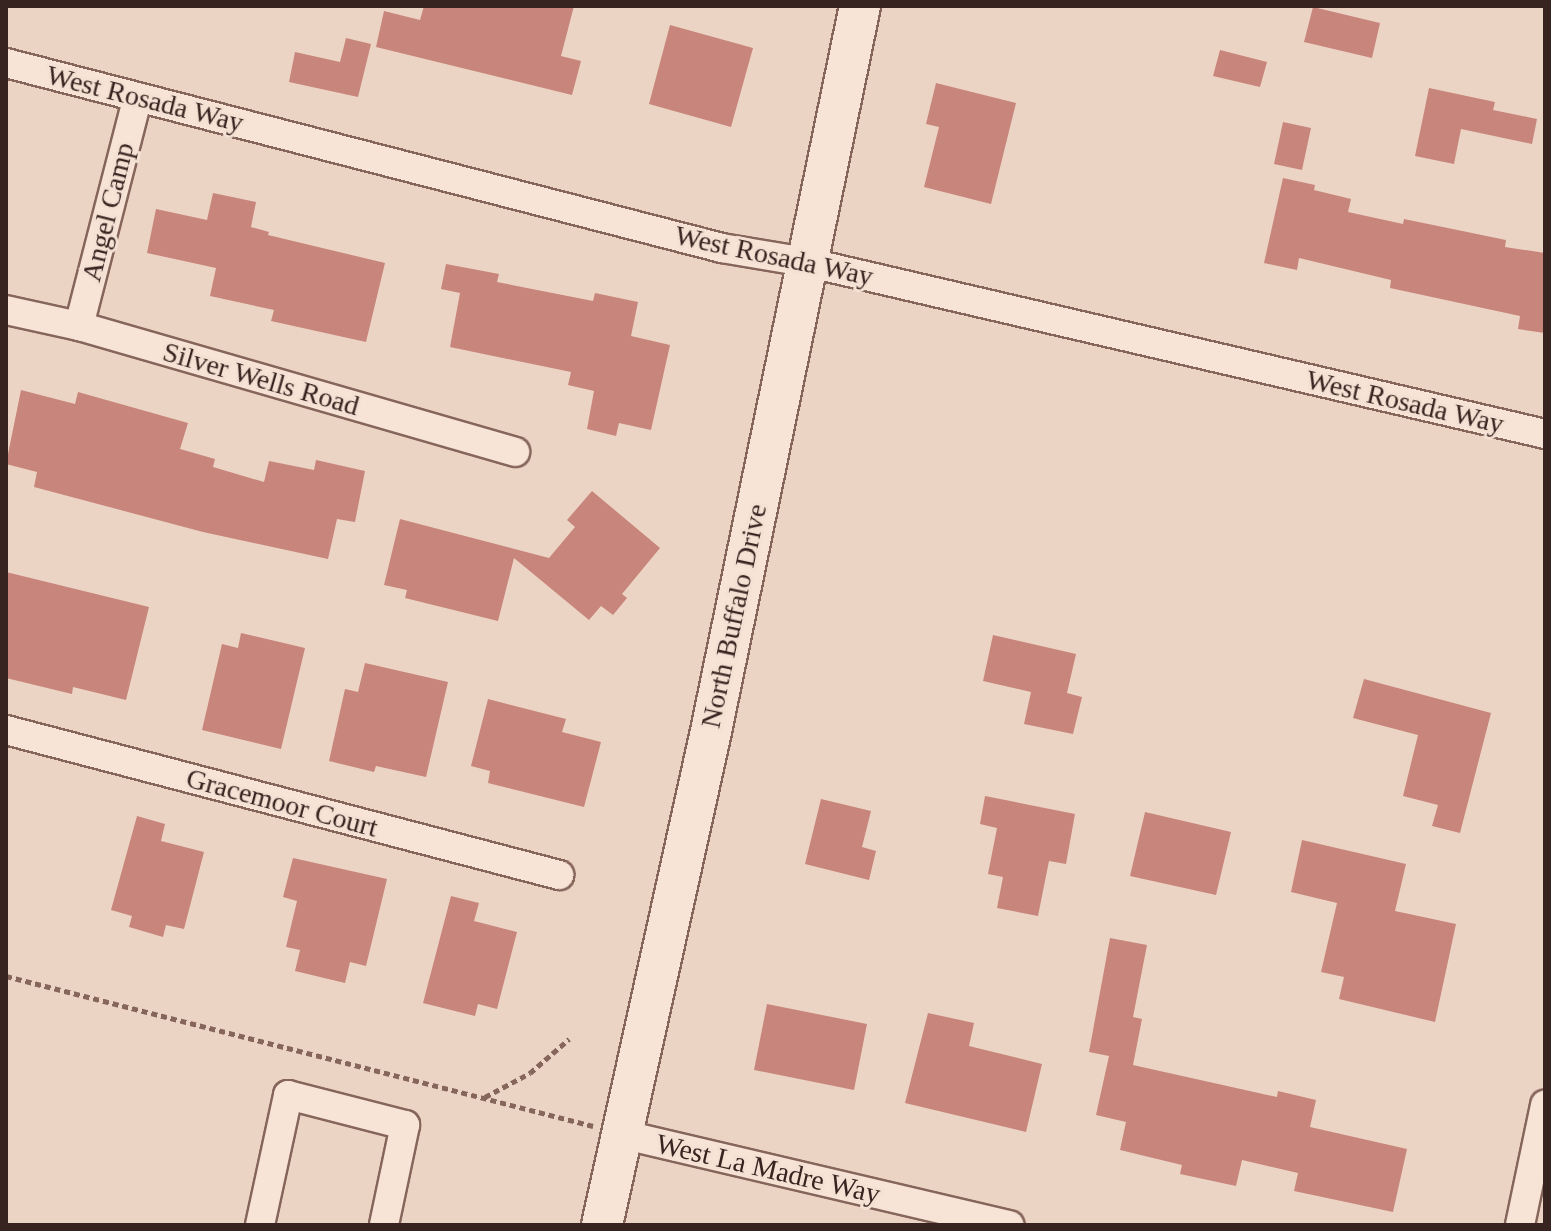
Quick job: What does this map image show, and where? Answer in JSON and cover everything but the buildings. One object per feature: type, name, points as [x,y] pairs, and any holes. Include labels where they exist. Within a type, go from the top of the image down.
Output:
[{"type":"street","name":"North Buffalo Drive","points":[[602,1225],[710,736],[860,6]]},
{"type":"street","name":"West Rosada Way","points":[[6,63],[722,248],[806,262],[1545,434]]},
{"type":"street","name":"Angel Camp","points":[[79,326],[138,97]]},
{"type":"street","name":"Silver Wells Road","points":[[6,310],[79,326],[515,452]]},
{"type":"street","name":"Gracemoor Court","points":[[6,730],[559,875]]},
{"type":"street","points":[[260,1225],[288,1095],[405,1125],[384,1225]]},
{"type":"street","points":[[1520,1225],[1545,1105]]},
{"type":"street","name":"West La Madre Way","points":[[621,1134],[1009,1225]]},
{"type":"path","points":[[6,976],[621,1134]]},
{"type":"path","points":[[485,1098],[530,1073],[569,1039]]}]
